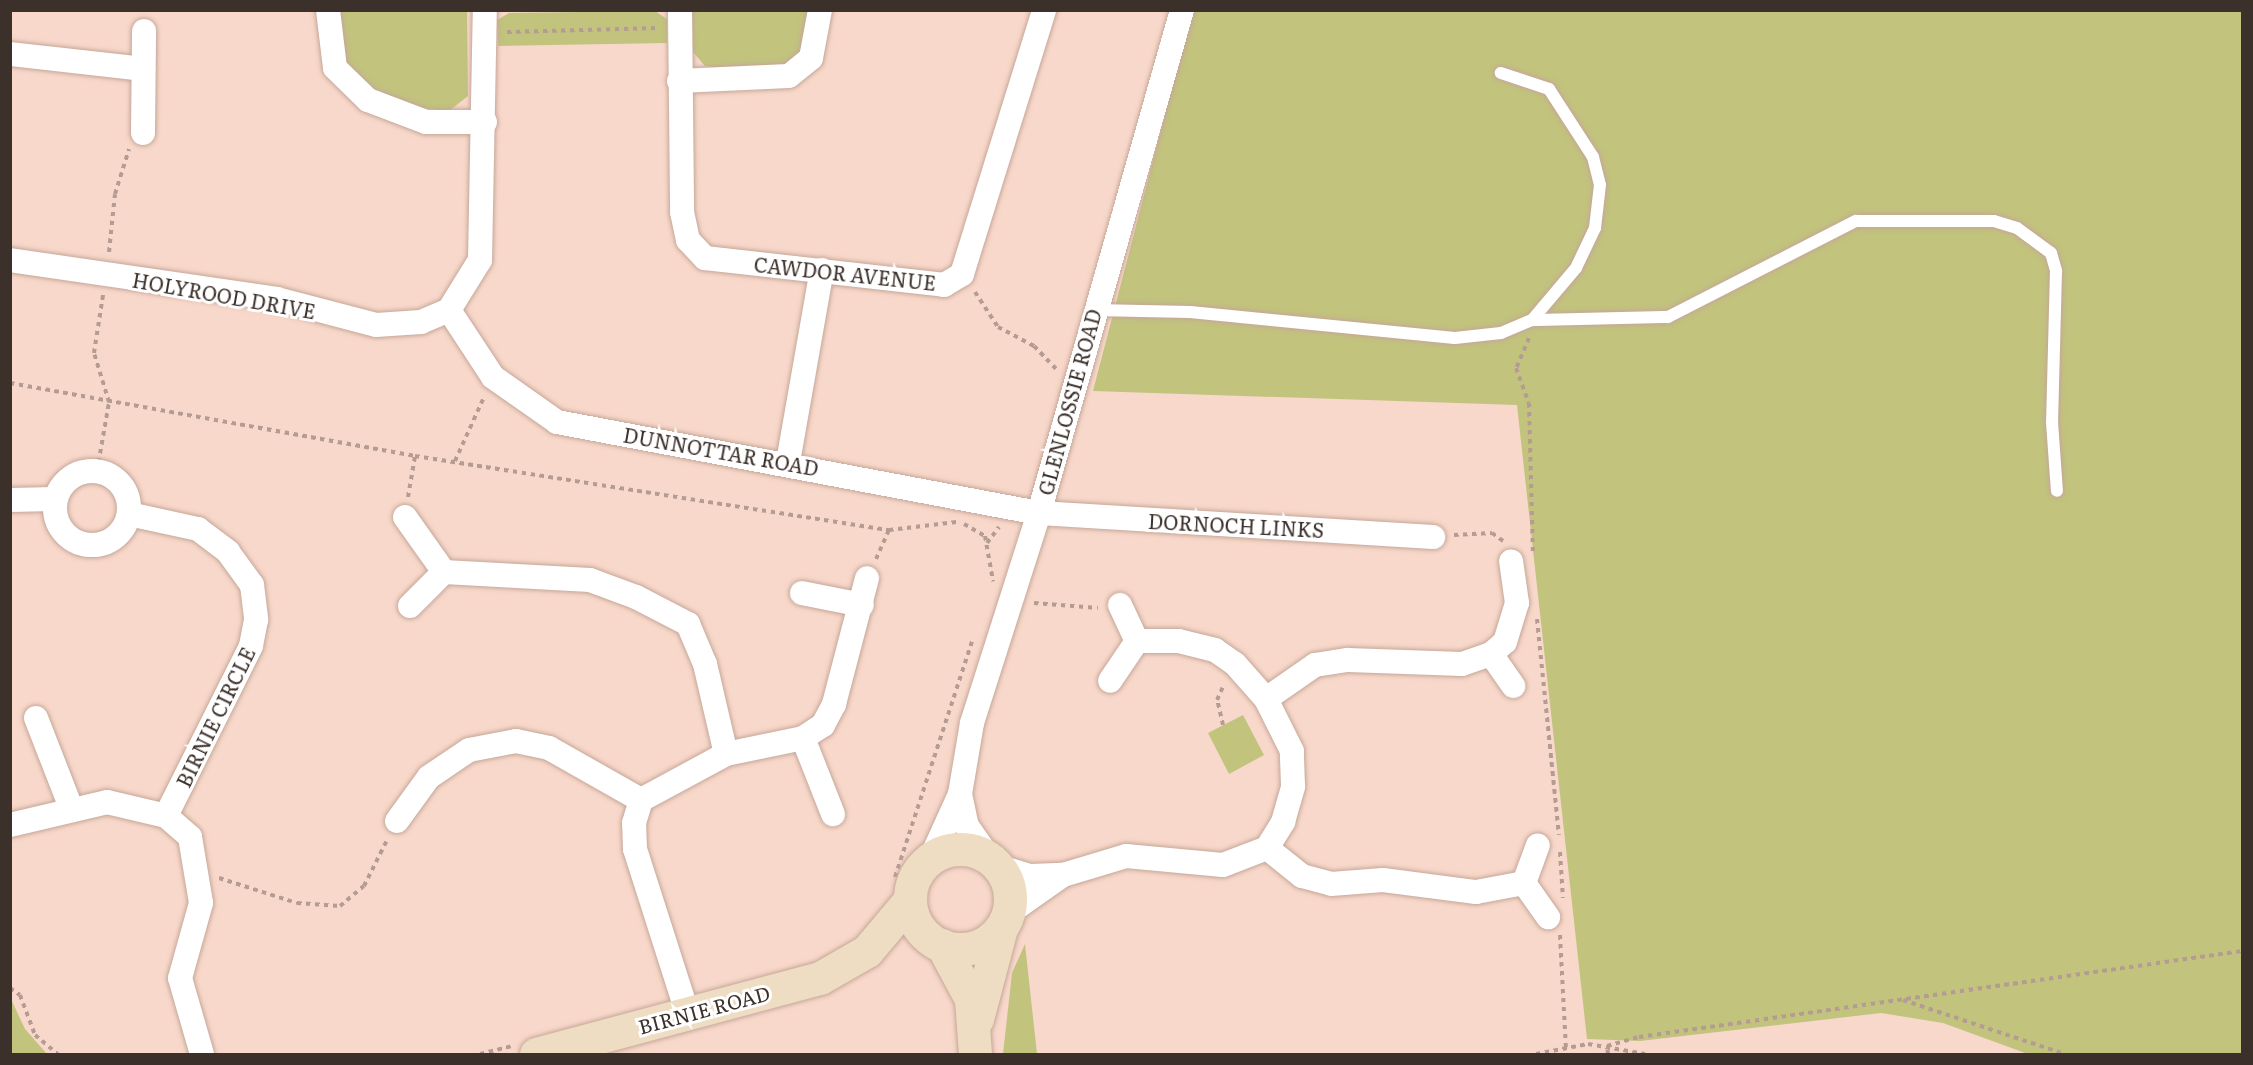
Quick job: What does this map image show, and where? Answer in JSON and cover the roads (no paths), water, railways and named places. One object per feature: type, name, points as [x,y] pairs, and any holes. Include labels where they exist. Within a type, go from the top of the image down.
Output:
[{"type":"street","points":[[328,10],[334,68],[368,100],[426,122],[485,122]]},
{"type":"street","points":[[679,81],[789,76],[811,58],[820,10]]},
{"type":"street","name":"CAWDOR AVENUE","points":[[680,19],[682,212],[688,240],[705,258],[944,285],[962,274],[1044,10]]},
{"type":"street","name":"GLENLOSSIE ROAD","points":[[931,858],[960,794],[972,723],[1002,597],[1039,513],[1075,388],[1093,310],[1182,10]]},
{"type":"street","points":[[449,310],[480,260],[485,122],[485,22]]},
{"type":"street","points":[[143,133],[144,31]]},
{"type":"street","points":[[10,54],[143,69]]},
{"type":"street","name":"HOLYROOD DRIVE","points":[[10,260],[277,299],[376,325],[421,322],[449,310]]},
{"type":"street","points":[[788,462],[822,270]]},
{"type":"street","name":"DUNNOTTAR ROAD","points":[[449,310],[493,377],[557,422],[788,462],[1039,513]]},
{"type":"street","points":[[97,471],[122,486],[129,514],[114,539],[87,546],[63,532],[55,500],[66,480],[97,471]]},
{"type":"street","points":[[10,500],[55,500]]},
{"type":"street","name":"DORNOCH LINKS","points":[[1039,513],[1433,537]]},
{"type":"street","name":"BIRNIE CIRCLE","points":[[129,514],[198,529],[228,552],[252,585],[256,620],[251,646],[166,816]]},
{"type":"street","points":[[405,517],[444,572]]},
{"type":"street","points":[[1266,699],[1315,665],[1348,660],[1424,666],[1462,664],[1491,654],[1505,642],[1517,603],[1522,560]]},
{"type":"street","points":[[410,606],[444,572],[590,580],[688,624],[705,664],[726,754]]},
{"type":"street","points":[[687,1012],[635,849],[634,823],[641,801],[726,754],[803,738],[823,725],[834,704],[862,605],[867,578]]},
{"type":"street","points":[[802,593],[862,605]]},
{"type":"street","points":[[1121,608],[1137,641]]},
{"type":"street","points":[[975,1044],[967,990],[939,944],[915,921],[901,894],[931,858],[959,848],[1030,876],[1063,875],[1125,856],[1223,865],[1267,848],[1290,802],[1294,767],[1286,732],[1266,699],[1239,668],[1215,650],[1197,645],[1137,641]]},
{"type":"street","points":[[1110,681],[1137,641]]},
{"type":"street","points":[[1491,654],[1513,686]]},
{"type":"street","points":[[36,718],[71,808]]},
{"type":"street","points":[[803,738],[833,814]]},
{"type":"street","points":[[397,821],[429,777],[469,750],[516,741],[549,748],[641,801]]},
{"type":"street","name":"GLENLOSSIE ROAD","points":[[960,794],[967,826],[994,862]]},
{"type":"street","points":[[10,825],[71,808],[107,802],[166,816],[190,837],[201,903],[180,978],[202,1054]]},
{"type":"street","points":[[1524,883],[1538,845]]},
{"type":"street","points":[[1267,848],[1302,876],[1331,884],[1383,880],[1476,892],[1524,883]]},
{"type":"street","points":[[975,1044],[1011,895],[994,862]]},
{"type":"street","points":[[939,944],[973,947],[1063,875]]},
{"type":"street","points":[[1524,883],[1558,921]]},
{"type":"street","name":"BIRNIE ROAD","points":[[867,951],[901,894]]},
{"type":"street","name":"BIRNIE ROAD","points":[[536,1054],[820,978],[867,951],[939,944]]},
{"type":"lane","points":[[1501,73],[1549,89],[1593,157],[1600,185],[1595,228],[1576,268],[1532,320]]},
{"type":"lane","points":[[1093,310],[1190,312],[1455,338],[1502,333],[1532,320],[1668,317],[1856,221],[1994,221],[2017,228],[2051,253],[2056,272],[2052,422],[2057,491]]}]
